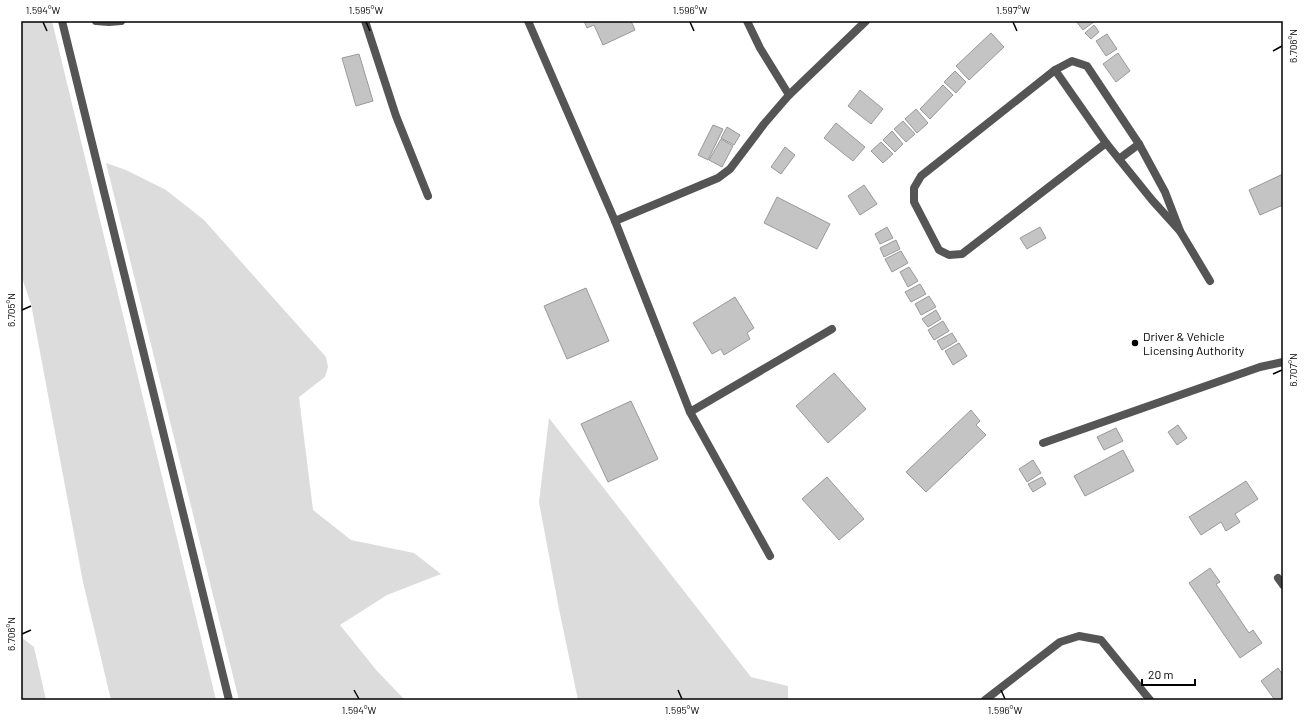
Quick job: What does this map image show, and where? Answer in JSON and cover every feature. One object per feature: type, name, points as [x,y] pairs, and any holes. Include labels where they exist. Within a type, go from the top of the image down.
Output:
[{"type":"street","points":[[62,21],[229,700]]},
{"type":"street","points":[[96,21],[121,21]]},
{"type":"street","points":[[365,21],[396,116],[428,196]]},
{"type":"street","points":[[528,21],[615,221],[690,412],[770,556]]},
{"type":"street","points":[[747,21],[760,48],[789,94]]},
{"type":"street","points":[[615,221],[718,178],[730,169],[789,94],[866,21]]},
{"type":"street","points":[[1106,143],[962,254],[948,255],[940,250],[914,202],[914,188],[921,176],[1055,70],[1072,61],[1087,66],[1139,144],[1165,192],[1180,230],[1210,281]]},
{"type":"street","points":[[1055,70],[1106,143],[1152,200],[1180,230]]},
{"type":"street","points":[[1119,159],[1139,144]]},
{"type":"street","points":[[690,412],[832,329]]},
{"type":"street","points":[[1042,443],[1260,367],[1283,362]]},
{"type":"street","points":[[985,700],[1060,642],[1079,636],[1101,640],[1150,700]]},
{"type":"shaded area","points":[[21,21],[52,21],[216,700],[111,700],[83,582],[31,304],[21,275]]},
{"type":"shaded area","points":[[106,163],[126,170],[166,190],[204,220],[326,357],[328,367],[325,377],[299,397],[313,510],[351,540],[414,553],[441,574],[387,595],[340,625],[377,671],[405,700],[239,700]]},
{"type":"shaded area","points":[[549,418],[751,677],[788,686],[788,700],[578,700],[539,502]]},
{"type":"shaded area","points":[[21,637],[34,647],[46,700],[21,700]]},
{"type":"building","points":[[584,21],[631,21],[635,30],[603,45],[594,25],[587,28]]},
{"type":"building","points":[[1076,21],[1095,21],[1083,30]]},
{"type":"building","points":[[1094,25],[1099,32],[1091,39],[1085,33]]},
{"type":"building","points":[[991,33],[1004,47],[969,80],[956,66]]},
{"type":"building","points":[[1107,34],[1117,49],[1106,56],[1096,41]]},
{"type":"building","points":[[1118,53],[1130,71],[1116,82],[1103,64]]},
{"type":"building","points":[[359,54],[373,101],[356,106],[342,58]]},
{"type":"building","points":[[955,71],[966,82],[956,93],[944,82]]},
{"type":"building","points":[[943,85],[953,95],[930,119],[920,109]]},
{"type":"building","points":[[860,90],[883,109],[871,124],[848,106]]},
{"type":"building","points":[[916,109],[928,123],[917,133],[905,119]]},
{"type":"building","points":[[903,121],[915,134],[906,142],[894,129]]},
{"type":"building","points":[[836,123],[865,147],[853,161],[824,138]]},
{"type":"building","points":[[713,125],[723,129],[708,160],[698,155]]},
{"type":"building","points":[[727,127],[740,135],[734,145],[721,138]]},
{"type":"building","points":[[892,131],[903,144],[895,152],[883,140]]},
{"type":"building","points":[[721,139],[733,146],[722,167],[709,160]]},
{"type":"building","points":[[881,142],[893,154],[883,163],[871,151]]},
{"type":"building","points":[[785,147],[795,155],[781,174],[771,167]]},
{"type":"building","points":[[1283,174],[1283,205],[1260,215],[1249,190]]},
{"type":"building","points":[[864,185],[877,204],[860,215],[848,196]]},
{"type":"building","points":[[777,197],[830,224],[817,249],[764,223]]},
{"type":"building","points":[[887,227],[893,238],[880,244],[875,234]]},
{"type":"building","points":[[1040,227],[1046,238],[1027,249],[1020,238]]},
{"type":"building","points":[[896,240],[900,249],[884,257],[880,248]]},
{"type":"building","points":[[901,251],[908,263],[892,272],[885,259]]},
{"type":"building","points":[[909,267],[918,281],[908,287],[900,272]]},
{"type":"building","points":[[920,284],[926,294],[911,302],[905,292]]},
{"type":"building","points":[[586,288],[609,341],[567,359],[544,306]]},
{"type":"building","points":[[929,296],[936,307],[921,315],[915,304]]},
{"type":"building","points":[[735,297],[754,328],[747,333],[750,339],[724,355],[721,349],[712,354],[693,323]]},
{"type":"building","points":[[936,310],[941,319],[928,327],[922,319]]},
{"type":"building","points":[[943,321],[949,331],[934,340],[928,330]]},
{"type":"building","points":[[952,333],[957,341],[942,350],[937,341]]},
{"type":"building","points":[[959,343],[967,356],[953,365],[945,351]]},
{"type":"building","points":[[834,373],[866,409],[828,443],[796,406]]},
{"type":"building","points":[[631,401],[658,459],[608,482],[581,424]]},
{"type":"building","points":[[971,410],[980,421],[976,425],[986,435],[926,492],[906,472]]},
{"type":"building","points":[[1178,425],[1187,438],[1177,445],[1168,432]]},
{"type":"building","points":[[1116,428],[1123,441],[1104,450],[1097,437]]},
{"type":"building","points":[[1123,450],[1134,471],[1085,496],[1074,476]]},
{"type":"building","points":[[1033,460],[1041,473],[1027,482],[1019,469]]},
{"type":"building","points":[[827,477],[864,519],[839,540],[802,499]]},
{"type":"building","points":[[1042,477],[1046,484],[1033,492],[1028,484]]},
{"type":"building","points":[[1246,481],[1258,499],[1235,514],[1240,522],[1226,531],[1221,522],[1201,535],[1189,517]]},
{"type":"building","points":[[1210,568],[1220,582],[1216,584],[1249,633],[1253,630],[1262,643],[1240,658],[1189,583]]},
{"type":"building","points":[[1278,668],[1283,675],[1283,700],[1275,700],[1261,681]]},
{"type":"place","name":"Driver & Vehicle Licensing Authority","points":[[1135,343]]}]
